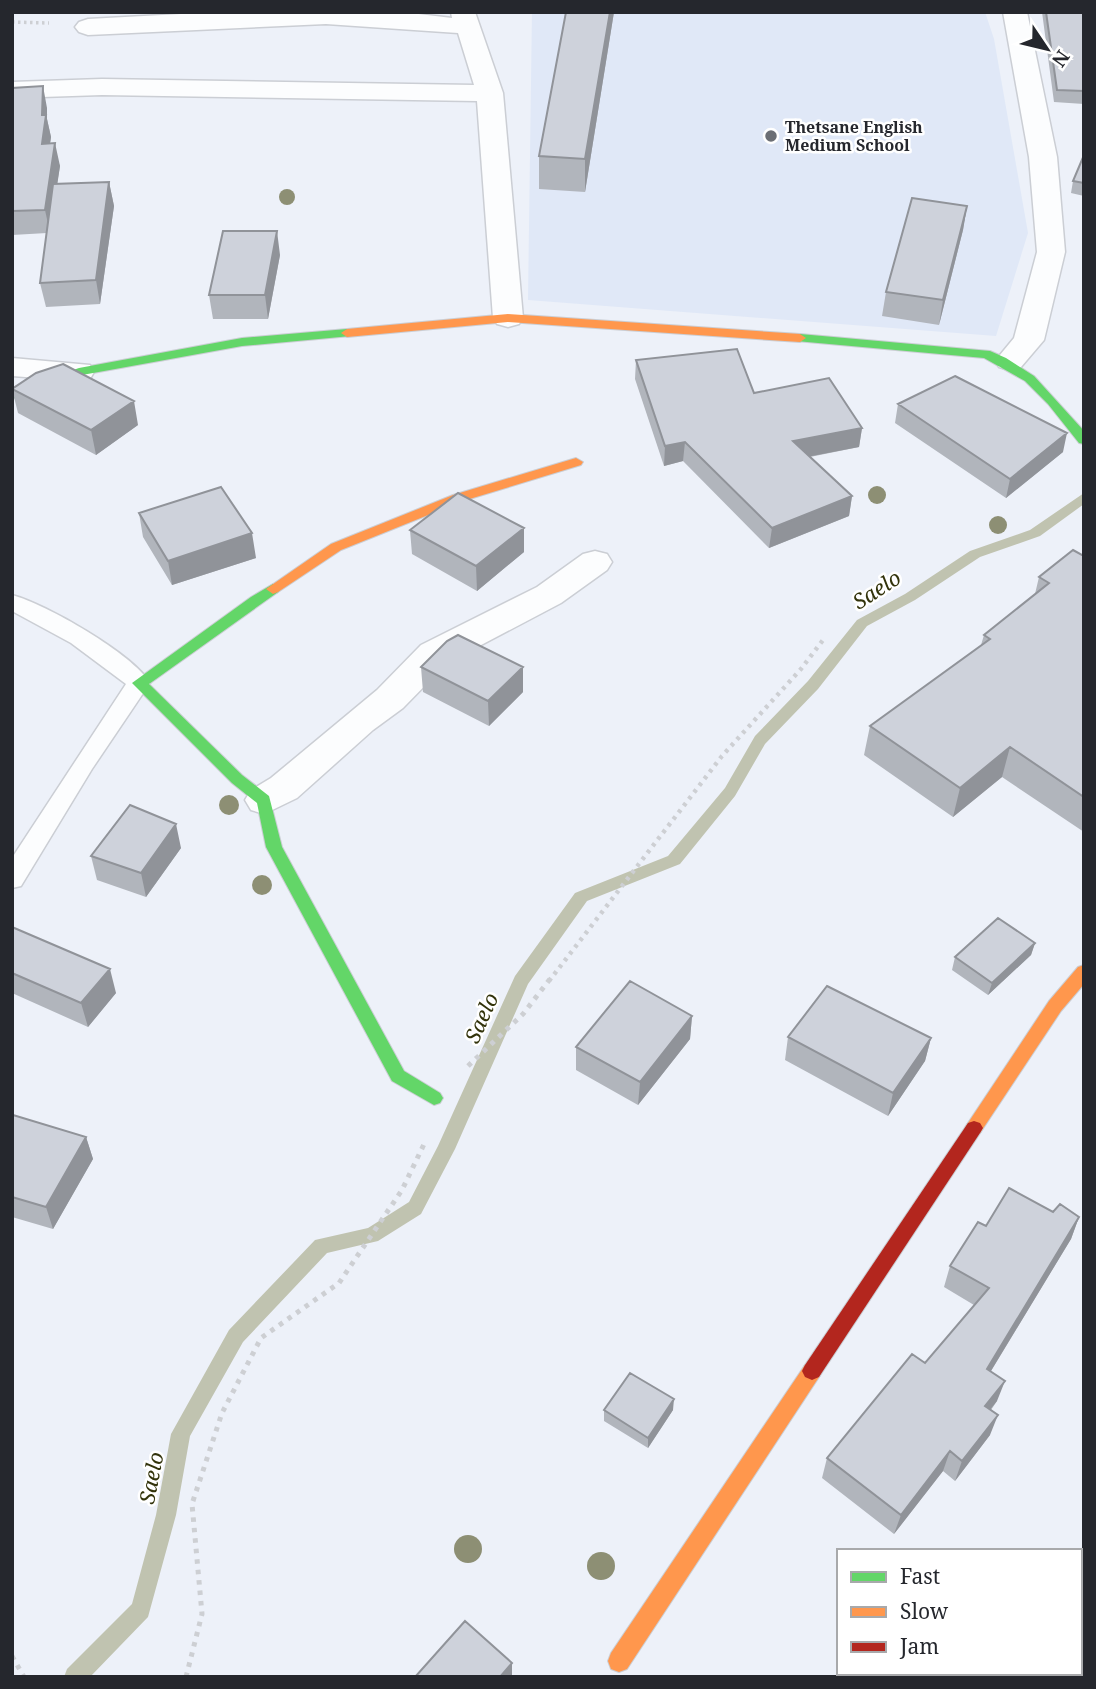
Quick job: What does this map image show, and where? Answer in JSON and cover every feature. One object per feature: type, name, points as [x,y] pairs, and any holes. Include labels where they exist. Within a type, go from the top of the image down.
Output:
[{"type":"street","points":[[1010,361],[1029,340],[1051,252],[1043,156],[1024,71],[1015,12]]},
{"type":"street","points":[[88,27],[298,16],[434,22],[465,20],[490,93],[508,318]]},
{"type":"street","points":[[12,90],[102,87],[490,93]]},
{"type":"street","points":[[12,395],[79,372],[242,342],[508,318],[944,348],[1010,361],[1028,374],[1084,440]]},
{"type":"street","points":[[12,367],[79,372]]},
{"type":"street","points":[[434,1098],[398,1076],[274,847],[264,800],[237,779],[139,683],[171,665],[225,620],[336,547],[458,498],[576,462]]},
{"type":"street","points":[[264,800],[284,788],[360,721],[390,699],[434,654],[549,595],[595,562]]},
{"type":"street","points":[[619,1661],[903,1230],[1055,1006],[1084,972]]},
{"type":"lane","points":[[12,602],[40,613],[87,643],[139,683],[84,763],[12,879]]},
{"type":"path","points":[[12,1656],[24,1677]]},
{"type":"shaded area","name":"Thetsane English Medium School","points":[[532,12],[985,12],[994,39],[1028,233],[996,336],[528,300]]},
{"type":"building","points":[[566,12],[610,12],[585,159],[539,156]]},
{"type":"building","points":[[1046,12],[1084,12],[1084,91],[1057,90]]},
{"type":"building","points":[[43,86],[42,115],[46,115],[42,144],[55,143],[45,210],[12,211],[12,88]]},
{"type":"building","points":[[1084,155],[1084,183],[1073,181]]},
{"type":"building","points":[[109,182],[96,280],[40,283],[53,184]]},
{"type":"building","points":[[912,198],[967,206],[943,300],[886,292]]},
{"type":"building","points":[[223,231],[277,231],[265,295],[209,295]]},
{"type":"building","points":[[737,349],[754,393],[829,378],[862,428],[793,441],[852,496],[772,528],[685,442],[665,446],[636,360]]},
{"type":"building","points":[[63,364],[134,401],[91,430],[12,389],[36,373]]},
{"type":"building","points":[[955,376],[1067,433],[1010,479],[898,404]]},
{"type":"building","points":[[221,487],[252,533],[168,561],[139,513]]},
{"type":"building","points":[[458,493],[524,528],[476,566],[410,530]]},
{"type":"building","points":[[1073,550],[1084,556],[1084,797],[1010,747],[960,788],[870,726],[990,639],[984,635],[1049,583],[1039,577]]},
{"type":"building","points":[[458,635],[523,667],[488,701],[421,667],[447,641]]},
{"type":"building","points":[[130,805],[176,824],[141,873],[91,856]]},
{"type":"building","points":[[998,918],[1035,943],[992,983],[955,957]]},
{"type":"building","points":[[12,927],[110,969],[81,1003],[12,973]]},
{"type":"building","points":[[630,981],[692,1016],[640,1082],[576,1047]]},
{"type":"building","points":[[827,986],[931,1038],[893,1093],[788,1037]]},
{"type":"building","points":[[13,1115],[86,1137],[46,1207],[12,1197]]},
{"type":"building","points":[[1009,1188],[1053,1212],[1060,1204],[1079,1217],[987,1369],[1005,1381],[985,1406],[998,1415],[962,1461],[950,1451],[901,1515],[827,1458],[912,1354],[925,1363],[989,1288],[950,1266],[978,1222],[986,1226]]},
{"type":"building","points":[[630,1373],[674,1399],[648,1438],[604,1410]]},
{"type":"building","points":[[465,1621],[512,1663],[500,1677],[415,1677]]},
{"type":"waterway","name":"Saelo","points":[[75,1677],[141,1610],[166,1515],[181,1434],[236,1336],[322,1246],[372,1235],[415,1208],[446,1149],[521,981],[581,897],[674,860],[730,792],[760,740],[813,685],[862,623],[910,597],[975,554],[1035,533],[1084,497]]},
{"type":"traffic: fast","points":[[12,395],[79,372],[242,342],[347,333]]},
{"type":"traffic: fast","points":[[800,338],[986,354],[1016,369],[1041,389],[1084,440]]},
{"type":"traffic: fast","points":[[273,589],[139,683],[237,779],[264,800],[274,847],[398,1076],[434,1098]]},
{"type":"traffic: slow","points":[[347,333],[508,318],[800,338]]},
{"type":"traffic: slow","points":[[273,589],[336,547],[458,498],[576,462]]},
{"type":"traffic: slow","points":[[974,1128],[1055,1006],[1084,972]]},
{"type":"traffic: slow","points":[[619,1661],[812,1371]]},
{"type":"traffic: jam","points":[[812,1371],[974,1128]]},
{"type":"place","name":"Thetsane English Medium School","points":[[771,136]]}]
